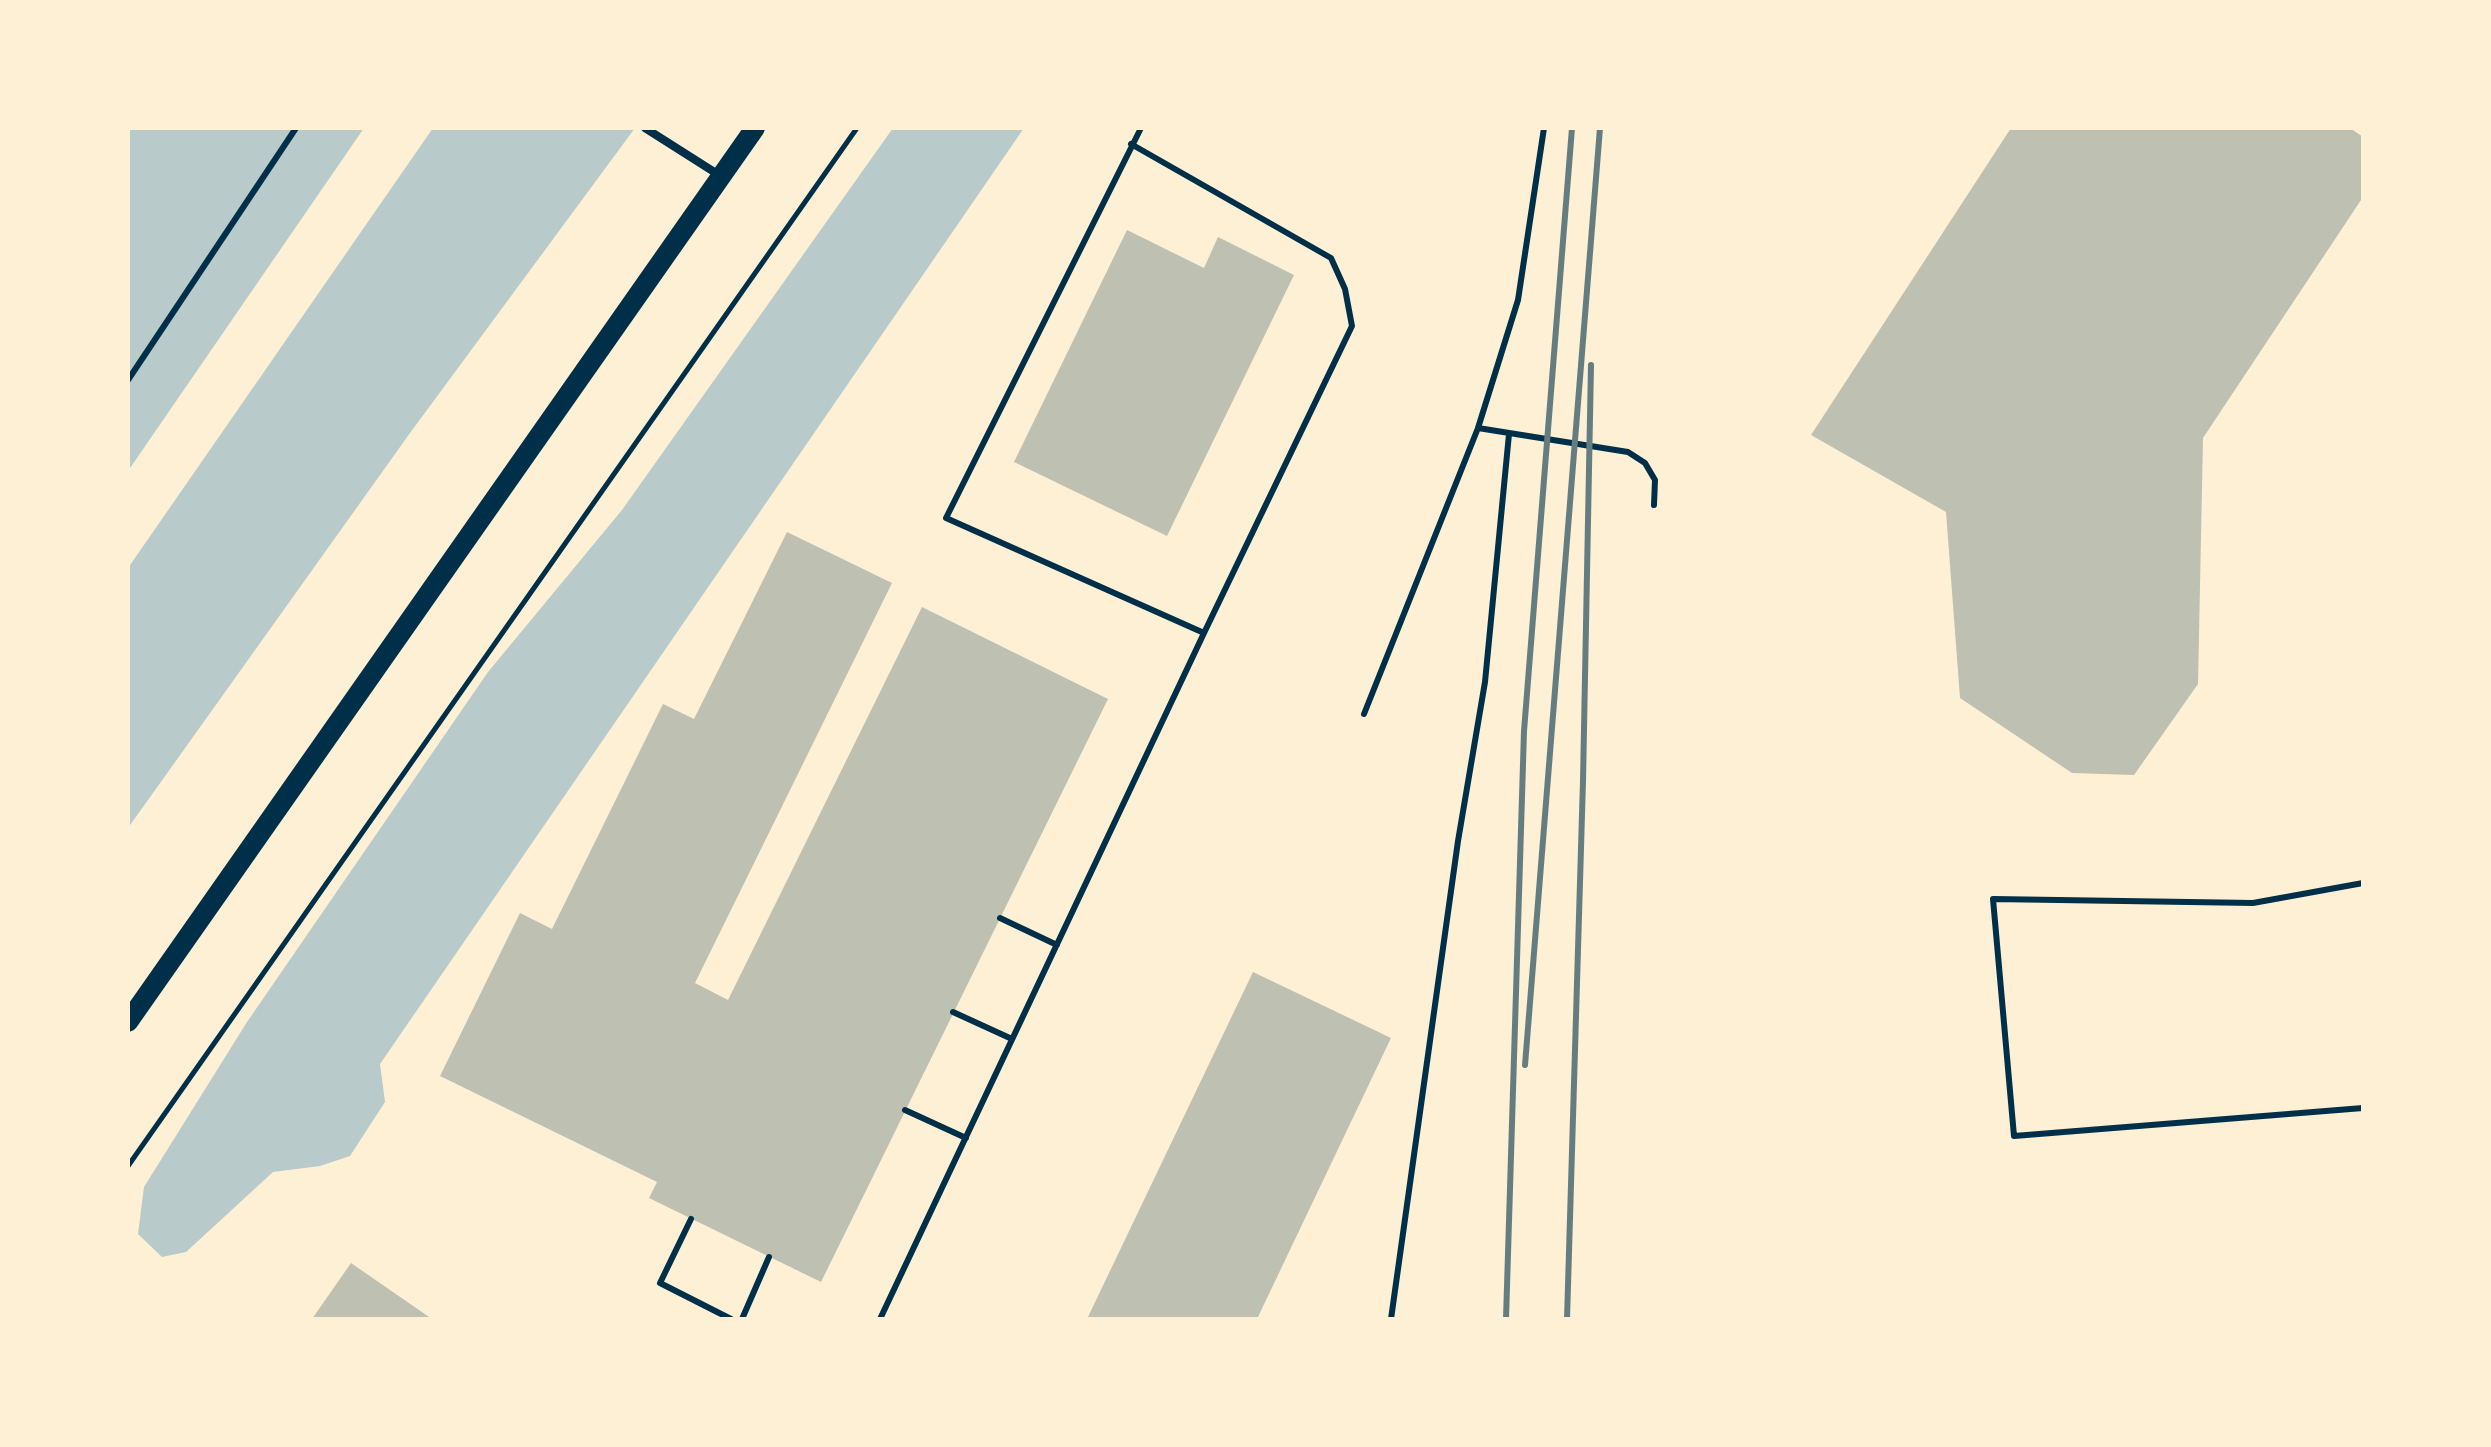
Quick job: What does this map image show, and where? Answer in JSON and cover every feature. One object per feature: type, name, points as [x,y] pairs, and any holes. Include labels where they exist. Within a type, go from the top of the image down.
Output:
[{"type":"main road","points":[[128,1022],[755,128]]},
{"type":"street","points":[[645,128],[721,177]]},
{"type":"lane","points":[[128,380],[296,128]]},
{"type":"lane","points":[[1141,128],[946,518],[1204,633]]},
{"type":"lane","points":[[1364,714],[1478,428],[1518,300],[1544,128]]},
{"type":"lane","points":[[880,1319],[1352,326],[1345,289],[1331,258],[1131,144]]},
{"type":"lane","points":[[1478,428],[1628,452],[1645,463],[1655,480],[1654,505]]},
{"type":"lane","points":[[1391,1319],[1458,841],[1485,682],[1509,434]]},
{"type":"lane","points":[[2363,883],[2253,903],[1993,899],[2014,1136],[2363,1108]]},
{"type":"lane","points":[[1000,918],[1057,945]]},
{"type":"lane","points":[[953,1012],[1012,1039]]},
{"type":"lane","points":[[905,1110],[966,1138]]},
{"type":"lane","points":[[691,1219],[660,1283],[731,1319]]},
{"type":"lane","points":[[742,1319],[769,1257]]},
{"type":"path","points":[[128,1166],[857,128]]},
{"type":"shaded area","points":[[128,128],[364,128],[128,471]]},
{"type":"shaded area","points":[[433,128],[635,128],[410,433],[128,828],[128,568]]},
{"type":"shaded area","points":[[893,128],[1024,128],[380,1064],[385,1102],[350,1156],[320,1166],[273,1172],[186,1252],[162,1257],[138,1234],[144,1187],[247,1022],[488,672],[622,510]]},
{"type":"building","points":[[2011,128],[2350,128],[2363,137],[2363,197],[2203,438],[2198,684],[2134,775],[2072,773],[1960,698],[1946,512],[1811,435]]},
{"type":"building","points":[[1127,230],[1204,268],[1218,237],[1294,275],[1167,536],[1014,462]]},
{"type":"building","points":[[787,532],[892,583],[695,983],[728,1000],[922,607],[1108,699],[821,1282],[649,1198],[657,1182],[440,1076],[520,913],[552,929],[663,704],[694,719]]},
{"type":"building","points":[[1253,972],[1391,1038],[1257,1319],[1087,1319]]},
{"type":"building","points":[[351,1263],[432,1319],[312,1319]]},
{"type":"railway","points":[[1506,1319],[1524,731],[1572,128]]},
{"type":"railway","points":[[1525,1065],[1600,128]]},
{"type":"railway","points":[[1567,1319],[1583,781],[1591,365]]}]
